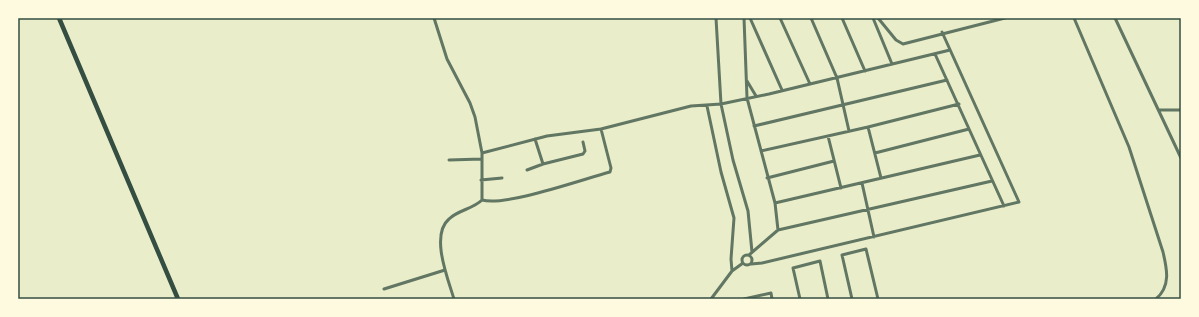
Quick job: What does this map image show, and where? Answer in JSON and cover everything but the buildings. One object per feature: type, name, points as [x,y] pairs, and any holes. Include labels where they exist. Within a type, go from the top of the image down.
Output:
[{"type":"main road","points":[[59,18],[178,299]]},
{"type":"street","points":[[434,18],[447,59],[472,110],[482,153],[482,200]]},
{"type":"street","points":[[716,18],[721,104],[733,160],[748,211],[752,252]]},
{"type":"street","points":[[744,18],[747,98],[767,178],[775,203],[778,230]]},
{"type":"street","points":[[750,18],[782,90]]},
{"type":"street","points":[[780,18],[810,84]]},
{"type":"street","points":[[811,18],[837,78],[849,131]]},
{"type":"street","points":[[842,18],[865,71]]},
{"type":"street","points":[[872,18],[892,64]]},
{"type":"street","points":[[878,18],[896,40],[901,43],[1005,18]]},
{"type":"street","points":[[1074,18],[1129,147],[1147,198],[1163,252],[1167,268],[1167,282],[1161,294],[1156,299]]},
{"type":"street","points":[[1115,18],[1181,158]]},
{"type":"street","points":[[742,263],[747,266],[762,263],[1017,204],[1019,200],[942,32]]},
{"type":"street","points":[[482,153],[547,136],[601,129],[696,105],[705,106],[721,104],[837,78],[950,50]]},
{"type":"street","points":[[935,54],[1004,206]]},
{"type":"street","points":[[746,80],[756,96]]},
{"type":"street","points":[[754,126],[947,80]]},
{"type":"street","points":[[761,151],[868,127],[959,104]]},
{"type":"street","points":[[705,106],[734,218],[731,259],[732,271]]},
{"type":"street","points":[[1159,110],[1181,110]]},
{"type":"street","points":[[868,127],[882,178]]},
{"type":"street","points":[[454,299],[445,270],[441,245],[444,224],[450,217],[482,200],[492,202],[525,196],[610,172],[611,170],[601,129]]},
{"type":"street","points":[[875,153],[969,129]]},
{"type":"street","points":[[828,136],[841,188]]},
{"type":"street","points":[[535,139],[543,164]]},
{"type":"street","points":[[527,170],[543,164],[583,154],[585,151],[583,142]]},
{"type":"street","points":[[775,203],[980,155]]},
{"type":"street","points":[[449,160],[482,159]]},
{"type":"street","points":[[767,178],[834,161]]},
{"type":"street","points":[[481,180],[502,178]]},
{"type":"street","points":[[711,299],[732,271],[742,263],[744,256],[749,255],[778,230],[992,181]]},
{"type":"street","points":[[862,183],[874,237]]},
{"type":"street","points":[[852,299],[842,255],[866,249],[878,299]]},
{"type":"street","points":[[749,255],[752,259],[751,264]]},
{"type":"street","points":[[800,299],[793,268],[820,261],[828,299]]},
{"type":"street","points":[[384,289],[445,270]]},
{"type":"street","points":[[744,299],[771,293],[772,299]]}]
